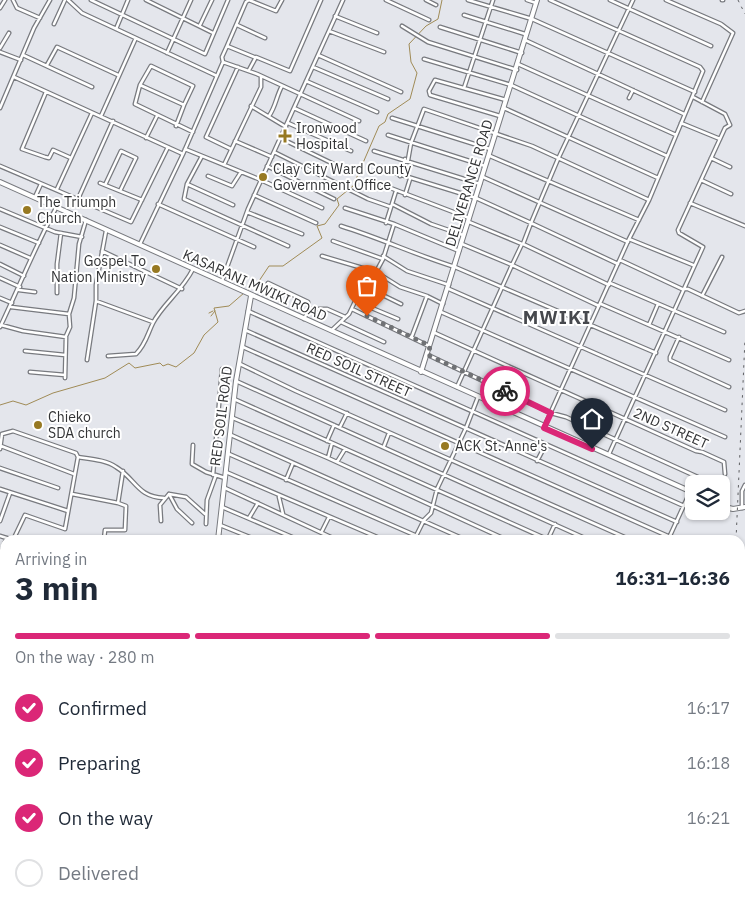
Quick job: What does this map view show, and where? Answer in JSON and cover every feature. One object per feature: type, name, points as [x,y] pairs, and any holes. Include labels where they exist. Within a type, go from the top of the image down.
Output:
[{"type":"main road","name":"DELIVERANCE ROAD","points":[[421,372],[435,333],[537,1]]},
{"type":"main road","name":"KASARANI MWIKI ROAD","points":[[0,182],[544,428],[685,489]]},
{"type":"main road","name":"RED SOIL ROAD","points":[[219,535],[238,364],[251,296]]},
{"type":"main road","points":[[730,509],[743,507]]},
{"type":"street","points":[[0,8],[5,0]]},
{"type":"street","points":[[0,105],[50,0]]},
{"type":"street","points":[[54,24],[66,0],[82,13],[217,76]]},
{"type":"street","points":[[92,0],[206,54],[228,0]]},
{"type":"street","points":[[98,4],[101,0]]},
{"type":"street","points":[[116,29],[128,0]]},
{"type":"street","points":[[146,0],[214,33]]},
{"type":"street","points":[[167,54],[191,0]]},
{"type":"street","points":[[200,26],[212,0]]},
{"type":"street","points":[[140,244],[193,132],[246,2],[249,0],[276,11],[282,0]]},
{"type":"street","points":[[227,46],[290,71],[321,0]]},
{"type":"street","points":[[222,281],[235,240],[254,195],[343,0]]},
{"type":"street","points":[[386,0],[429,20]]},
{"type":"street","points":[[426,0],[436,5]]},
{"type":"street","points":[[468,0],[532,19],[695,92]]},
{"type":"street","points":[[464,88],[492,0]]},
{"type":"street","points":[[527,0],[537,1]]},
{"type":"street","points":[[544,428],[582,348],[628,241],[649,200],[680,123],[703,73],[702,68],[550,0]]},
{"type":"street","points":[[610,0],[711,46]]},
{"type":"street","points":[[457,388],[541,202],[558,159],[633,0]]},
{"type":"street","points":[[666,0],[721,24],[733,33],[702,102]]},
{"type":"street","points":[[16,1],[17,8],[40,18]]},
{"type":"street","points":[[464,15],[527,35]]},
{"type":"street","points":[[336,16],[377,33]]},
{"type":"street","points":[[237,25],[265,38]]},
{"type":"street","points":[[402,26],[414,32],[418,37],[516,70]]},
{"type":"street","points":[[440,27],[522,53]]},
{"type":"street","points":[[328,31],[384,52]]},
{"type":"street","points":[[9,33],[0,50],[21,60]]},
{"type":"street","points":[[101,116],[135,39]]},
{"type":"street","points":[[525,40],[684,114]]},
{"type":"street","points":[[47,66],[57,47],[118,75]]},
{"type":"street","points":[[23,55],[92,87]]},
{"type":"street","points":[[318,55],[401,92]]},
{"type":"street","points":[[249,70],[254,58]]},
{"type":"street","points":[[424,59],[511,85],[667,156]]},
{"type":"street","points":[[223,62],[249,70],[359,121]]},
{"type":"street","points":[[518,64],[676,135]]},
{"type":"street","points":[[176,126],[193,86],[151,66],[140,86],[135,104],[176,126],[193,132]]},
{"type":"street","points":[[232,149],[206,137],[238,67]]},
{"type":"street","points":[[313,67],[388,99]]},
{"type":"street","points":[[224,165],[261,87],[261,76]]},
{"type":"street","points":[[14,77],[183,154]]},
{"type":"street","points":[[502,116],[430,95],[428,91],[435,80],[506,100]]},
{"type":"street","points":[[306,81],[377,112]]},
{"type":"street","points":[[140,86],[184,105]]},
{"type":"street","points":[[269,116],[275,108],[276,96],[282,86]]},
{"type":"street","points":[[630,98],[633,90]]},
{"type":"street","points":[[46,92],[22,148],[48,158],[53,150],[71,158]]},
{"type":"street","points":[[608,456],[656,353],[693,265],[703,247],[678,232],[725,128],[727,129],[730,126],[727,115],[693,97]]},
{"type":"street","points":[[251,106],[286,127]]},
{"type":"street","points":[[294,108],[366,141]]},
{"type":"street","points":[[504,108],[658,178]]},
{"type":"street","points":[[400,176],[424,109],[497,133],[649,200]]},
{"type":"street","points":[[57,189],[92,113]]},
{"type":"street","points":[[146,138],[157,116]]},
{"type":"street","points":[[392,118],[491,150]]},
{"type":"street","points":[[78,199],[113,121]]},
{"type":"street","points":[[288,123],[350,151]]},
{"type":"street","points":[[680,123],[720,139]]},
{"type":"street","points":[[388,135],[486,166]]},
{"type":"street","points":[[280,138],[344,169]]},
{"type":"street","points":[[235,140],[272,157]]},
{"type":"street","points":[[0,166],[131,222],[168,147]]},
{"type":"street","points":[[185,149],[261,180],[322,208]]},
{"type":"street","points":[[105,185],[121,151],[136,158],[120,191]]},
{"type":"street","points":[[374,151],[480,184]]},
{"type":"street","points":[[274,152],[368,199],[392,205],[431,224],[465,236]]},
{"type":"street","points":[[202,156],[187,184],[184,199],[288,246]]},
{"type":"street","points":[[490,156],[639,220]]},
{"type":"street","points":[[711,158],[730,168]]},
{"type":"street","points":[[267,166],[334,199]]},
{"type":"street","points":[[379,168],[476,198],[682,290],[702,296],[739,312],[745,311]]},
{"type":"street","points":[[208,176],[232,186],[240,172]]},
{"type":"street","points":[[483,177],[628,241],[693,265]]},
{"type":"street","points":[[405,195],[410,179]]},
{"type":"street","points":[[701,180],[731,194]]},
{"type":"street","points":[[100,183],[142,200]]},
{"type":"street","points":[[34,199],[42,184]]},
{"type":"street","points":[[187,184],[233,205]]},
{"type":"street","points":[[380,184],[470,220],[609,284],[724,332]]},
{"type":"street","points":[[386,223],[396,191]]},
{"type":"street","points":[[254,195],[316,223]]},
{"type":"street","points":[[690,203],[745,226]]},
{"type":"street","points":[[158,204],[254,248]]},
{"type":"street","points":[[56,208],[30,258],[19,289],[1,326],[66,337]]},
{"type":"street","points":[[345,208],[386,223],[394,224],[459,250]]},
{"type":"street","points":[[0,209],[45,228],[82,237]]},
{"type":"street","points":[[247,212],[302,234]]},
{"type":"street","points":[[30,372],[65,377],[66,337],[69,334],[69,314],[74,298],[78,254],[86,220]]},
{"type":"street","points":[[331,331],[352,309],[355,300],[364,286],[376,272],[394,224]]},
{"type":"street","points":[[341,226],[376,237],[422,257],[455,267],[656,353]]},
{"type":"street","points":[[0,227],[39,243]]},
{"type":"street","points":[[87,360],[96,301],[96,285],[106,231]]},
{"type":"street","points":[[57,293],[56,264],[61,233]]},
{"type":"street","points":[[333,241],[383,257],[408,271],[449,287],[492,309],[646,374],[674,389],[725,410]]},
{"type":"street","points":[[462,244],[729,360]]},
{"type":"street","points":[[0,245],[30,258]]},
{"type":"street","points":[[102,251],[182,288]]},
{"type":"street","points":[[322,256],[376,272],[400,287],[427,296],[443,304]]},
{"type":"street","points":[[702,296],[722,257]]},
{"type":"street","points":[[0,264],[24,276]]},
{"type":"street","points":[[108,356],[136,354],[146,344],[154,322],[182,288],[193,269]]},
{"type":"street","points":[[0,278],[19,289],[35,292]]},
{"type":"street","points":[[268,283],[308,302],[309,309],[304,319]]},
{"type":"street","points":[[364,286],[401,304]]},
{"type":"street","points":[[412,336],[427,296]]},
{"type":"street","points":[[0,298],[12,303]]},
{"type":"street","points":[[355,300],[398,319]]},
{"type":"street","points":[[96,301],[154,322]]},
{"type":"street","points":[[649,325],[658,304]]},
{"type":"street","points":[[11,307],[69,314]]},
{"type":"street","points":[[309,309],[327,309],[345,317]]},
{"type":"street","points":[[352,309],[430,346]]},
{"type":"street","points":[[248,311],[545,446],[684,506],[671,535]]},
{"type":"street","points":[[441,312],[725,437]]},
{"type":"street","points":[[0,316],[4,318]]},
{"type":"street","points":[[341,322],[384,342]]},
{"type":"street","name":"RED SOIL STREET","points":[[244,330],[677,522]]},
{"type":"street","name":"2ND STREET","points":[[435,333],[724,462],[725,474]]},
{"type":"street","points":[[679,337],[670,360],[729,387]]},
{"type":"street","points":[[241,346],[660,535]]},
{"type":"street","points":[[25,351],[65,355]]},
{"type":"street","points":[[428,355],[551,413],[566,417],[693,475]]},
{"type":"street","points":[[238,364],[621,535]]},
{"type":"street","points":[[206,524],[210,488],[215,475],[222,369]]},
{"type":"street","points":[[236,381],[445,473],[578,535]]},
{"type":"street","points":[[229,454],[416,535],[424,520],[430,515],[437,489],[459,444],[478,397]]},
{"type":"street","points":[[234,399],[537,535]]},
{"type":"street","points":[[340,427],[347,413]]},
{"type":"street","points":[[233,418],[337,462],[496,535]]},
{"type":"street","points":[[327,441],[334,425]]},
{"type":"street","points":[[74,474],[1,448],[1,435],[13,431],[76,453],[78,457],[109,463],[123,471],[144,493],[164,498]]},
{"type":"street","points":[[384,446],[389,433]]},
{"type":"street","points":[[231,435],[456,535]]},
{"type":"street","points":[[328,458],[332,443]]},
{"type":"street","points":[[193,445],[192,464],[226,478]]},
{"type":"street","points":[[538,461],[545,446]]},
{"type":"street","points":[[337,462],[345,448]]},
{"type":"street","points":[[15,535],[25,515],[62,530],[65,529],[78,457]]},
{"type":"street","points":[[286,480],[294,462]]},
{"type":"street","points":[[0,468],[58,488]]},
{"type":"street","points":[[118,502],[123,471]]},
{"type":"street","points":[[226,472],[279,497],[329,516],[369,535]]},
{"type":"street","points":[[743,507],[742,490],[745,485]]},
{"type":"street","points":[[225,488],[329,535]]},
{"type":"street","points":[[0,490],[68,511]]},
{"type":"street","points":[[0,521],[10,493]]},
{"type":"street","points":[[72,494],[118,502],[126,506],[125,530],[106,530],[105,535]]},
{"type":"street","points":[[161,521],[160,504],[169,494],[186,497],[206,515]]},
{"type":"street","points":[[169,494],[177,509],[192,523]]},
{"type":"street","points":[[279,497],[283,515]]},
{"type":"street","points":[[249,518],[258,503]]},
{"type":"street","points":[[222,507],[288,535]]},
{"type":"street","points":[[322,531],[329,516]]},
{"type":"street","points":[[550,535],[555,524]]},
{"type":"street","points":[[220,525],[245,535]]},
{"type":"waterway","points":[[247,291],[259,281],[269,266],[283,266],[322,238],[317,226],[325,224],[339,205],[337,199],[353,186],[379,126],[385,122],[388,114],[410,99],[417,73],[411,62],[409,44],[426,26],[438,19],[442,0]]},
{"type":"waterway","points":[[0,405],[13,401],[26,405],[53,393],[105,378],[129,363],[135,368],[160,363],[163,366],[168,364],[176,367],[194,353],[204,335],[218,322],[214,308],[229,306],[244,293]]},
{"type":"waterway","points":[[209,313],[213,311]]},
{"type":"waterway","points":[[211,316],[215,311]]},
{"type":"railway","points":[[738,0],[745,14]]},
{"type":"railway","points":[[736,535],[745,339]]},
{"type":"way so far","points":[[367,316],[430,346],[428,355],[505,391]]},
{"type":"place","name":"Ironwood Hospital","points":[[285,136]]},
{"type":"place","name":"Clay City Ward County Government Office","points":[[263,177]]},
{"type":"place","name":"The Triumph Church","points":[[27,210]]},
{"type":"place","name":"Gospel To Nation Ministry","points":[[156,269]]},
{"type":"place","name":"Chieko SDA church","points":[[38,425]]},
{"type":"place","name":"ACK St. Anne's","points":[[445,446]]},
{"type":"district","name":"MWIKI","points":[[557,317]]},
{"type":"route","points":[[505,391],[551,413],[544,428],[592,449]]}]
